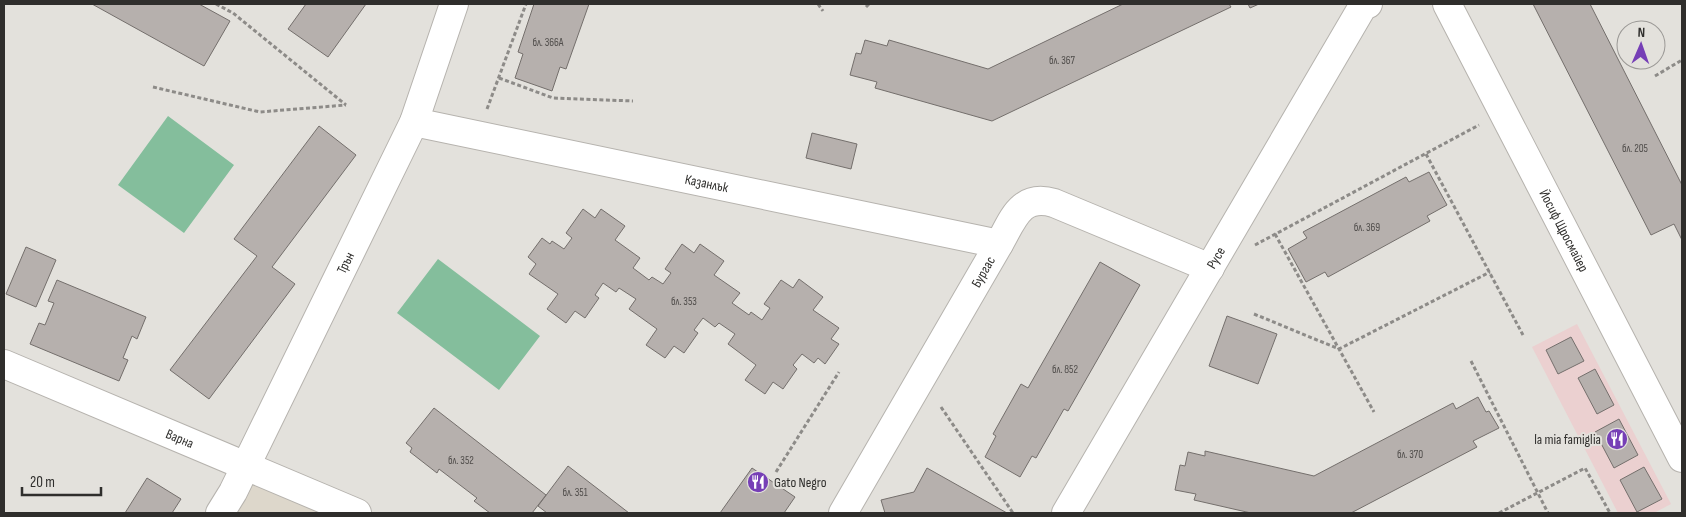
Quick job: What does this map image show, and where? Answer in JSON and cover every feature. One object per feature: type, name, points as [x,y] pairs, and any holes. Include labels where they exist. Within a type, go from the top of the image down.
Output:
[{"type":"street","name":"Трън","points":[[220,513],[245,467],[414,122],[454,4]]},
{"type":"street","name":"Русе","points":[[1066,513],[1363,6],[1368,4]]},
{"type":"street","name":"Йосиф Щросмайер","points":[[1447,4],[1682,458]]},
{"type":"street","name":"Казанлък","points":[[414,122],[999,244]]},
{"type":"street","name":"Бургас","points":[[843,513],[1020,208],[1030,201],[1042,199],[1210,268]]},
{"type":"street","name":"Варна","points":[[4,364],[357,513]]},
{"type":"path","points":[[153,87],[260,112],[346,105],[233,13],[216,4]]},
{"type":"path","points":[[476,136],[526,4]]},
{"type":"path","points":[[818,4],[822,11]]},
{"type":"path","points":[[866,7],[869,4]]},
{"type":"path","points":[[1655,76],[1682,60]]},
{"type":"path","points":[[499,78],[553,98],[633,101]]},
{"type":"path","points":[[1249,248],[1503,112]]},
{"type":"path","points":[[1426,154],[1523,335]]},
{"type":"path","points":[[1275,234],[1374,412]]},
{"type":"path","points":[[1254,314],[1339,349],[1490,272]]},
{"type":"path","points":[[1471,361],[1548,513]]},
{"type":"path","points":[[776,472],[839,372]]},
{"type":"path","points":[[941,407],[1013,513]]},
{"type":"path","points":[[1499,513],[1585,468],[1610,513]]},
{"type":"shaded area","points":[[1577,324],[1671,504],[1654,513],[1618,513],[1532,347]]},
{"type":"shaded area","points":[[245,467],[357,513],[220,513]]},
{"type":"green space","points":[[168,116],[234,165],[184,233],[118,185]]},
{"type":"green space","points":[[438,259],[540,336],[499,390],[397,313]]},
{"type":"building","points":[[92,4],[199,4],[230,21],[204,66]]},
{"type":"building","points":[[306,4],[366,4],[328,57],[288,29]]},
{"type":"building","points":[[534,4],[589,4],[566,69],[560,67],[552,91],[515,78],[523,54],[518,52]]},
{"type":"building","points":[[1123,4],[1229,4],[1231,7],[992,121],[875,88],[877,82],[850,75],[856,53],[861,54],[865,40],[887,46],[889,40],[988,69]]},
{"type":"building","points":[[1248,4],[1259,4],[1250,8]]},
{"type":"building","points":[[1533,4],[1590,4],[1616,55],[1616,70],[1624,70],[1682,185],[1682,240],[1674,224],[1651,235]]},
{"type":"building","points":[[319,126],[356,155],[272,267],[295,284],[209,399],[170,370],[257,256],[234,239]]},
{"type":"building","points":[[812,133],[857,144],[851,169],[806,158]]},
{"type":"building","points":[[1429,172],[1447,205],[1427,216],[1430,221],[1328,277],[1325,272],[1306,282],[1288,249],[1307,238],[1303,232],[1406,177],[1409,182]]},
{"type":"building","points":[[583,209],[595,218],[601,209],[625,226],[615,240],[640,258],[633,268],[649,280],[652,277],[663,284],[671,273],[665,269],[682,244],[694,253],[700,244],[724,261],[714,275],[740,293],[732,303],[749,315],[751,312],[762,320],[770,308],[764,304],[781,280],[793,288],[799,279],[823,297],[813,310],[839,328],[831,339],[839,344],[825,364],[818,358],[814,363],[802,354],[793,365],[797,369],[783,389],[773,382],[765,394],[745,380],[756,365],[728,344],[735,334],[719,323],[715,327],[703,318],[694,330],[698,333],[684,353],[674,346],[665,358],[646,345],[657,329],[629,309],[636,299],[619,288],[616,292],[603,283],[595,295],[599,298],[585,318],[575,311],[566,323],[547,309],[558,294],[529,274],[536,264],[528,257],[542,238],[550,244],[552,241],[564,249],[572,238],[566,233]]},
{"type":"building","points":[[26,247],[56,260],[36,307],[6,294]]},
{"type":"building","points":[[1100,262],[1140,285],[1068,411],[1064,409],[1036,458],[1032,456],[1020,477],[985,457],[996,436],[993,434],[1021,384],[1028,388]]},
{"type":"building","points":[[57,280],[146,317],[137,339],[132,336],[123,358],[128,360],[119,381],[30,344],[39,323],[45,325],[54,303],[48,301]]},
{"type":"building","points":[[1227,316],[1277,334],[1258,384],[1209,366]]},
{"type":"building","points":[[1571,337],[1584,361],[1558,374],[1546,350]]},
{"type":"building","points":[[1595,369],[1614,405],[1597,414],[1578,378]]},
{"type":"building","points":[[1478,397],[1486,412],[1489,411],[1499,428],[1473,441],[1477,447],[1351,513],[1251,513],[1194,500],[1196,494],[1175,490],[1180,465],[1185,466],[1188,452],[1205,456],[1205,451],[1314,476],[1453,403],[1456,409]]},
{"type":"building","points":[[434,408],[546,495],[532,513],[490,513],[474,501],[477,498],[439,469],[437,473],[410,452],[412,448],[406,443]]},
{"type":"building","points":[[1619,419],[1638,455],[1614,468],[1595,432]]},
{"type":"building","points":[[568,466],[629,513],[547,513],[538,506]]},
{"type":"building","points":[[1644,467],[1662,499],[1637,512],[1620,480]]},
{"type":"building","name":"Gato Negro","points":[[752,468],[795,497],[784,513],[720,513]]},
{"type":"building","points":[[927,468],[1007,513],[885,513],[881,500],[914,492]]},
{"type":"building","points":[[147,478],[181,499],[172,513],[125,513]]},
{"type":"place","name":"la mia famiglia","points":[[1617,439]]},
{"type":"place","name":"Gato Negro","points":[[758,482]]}]
